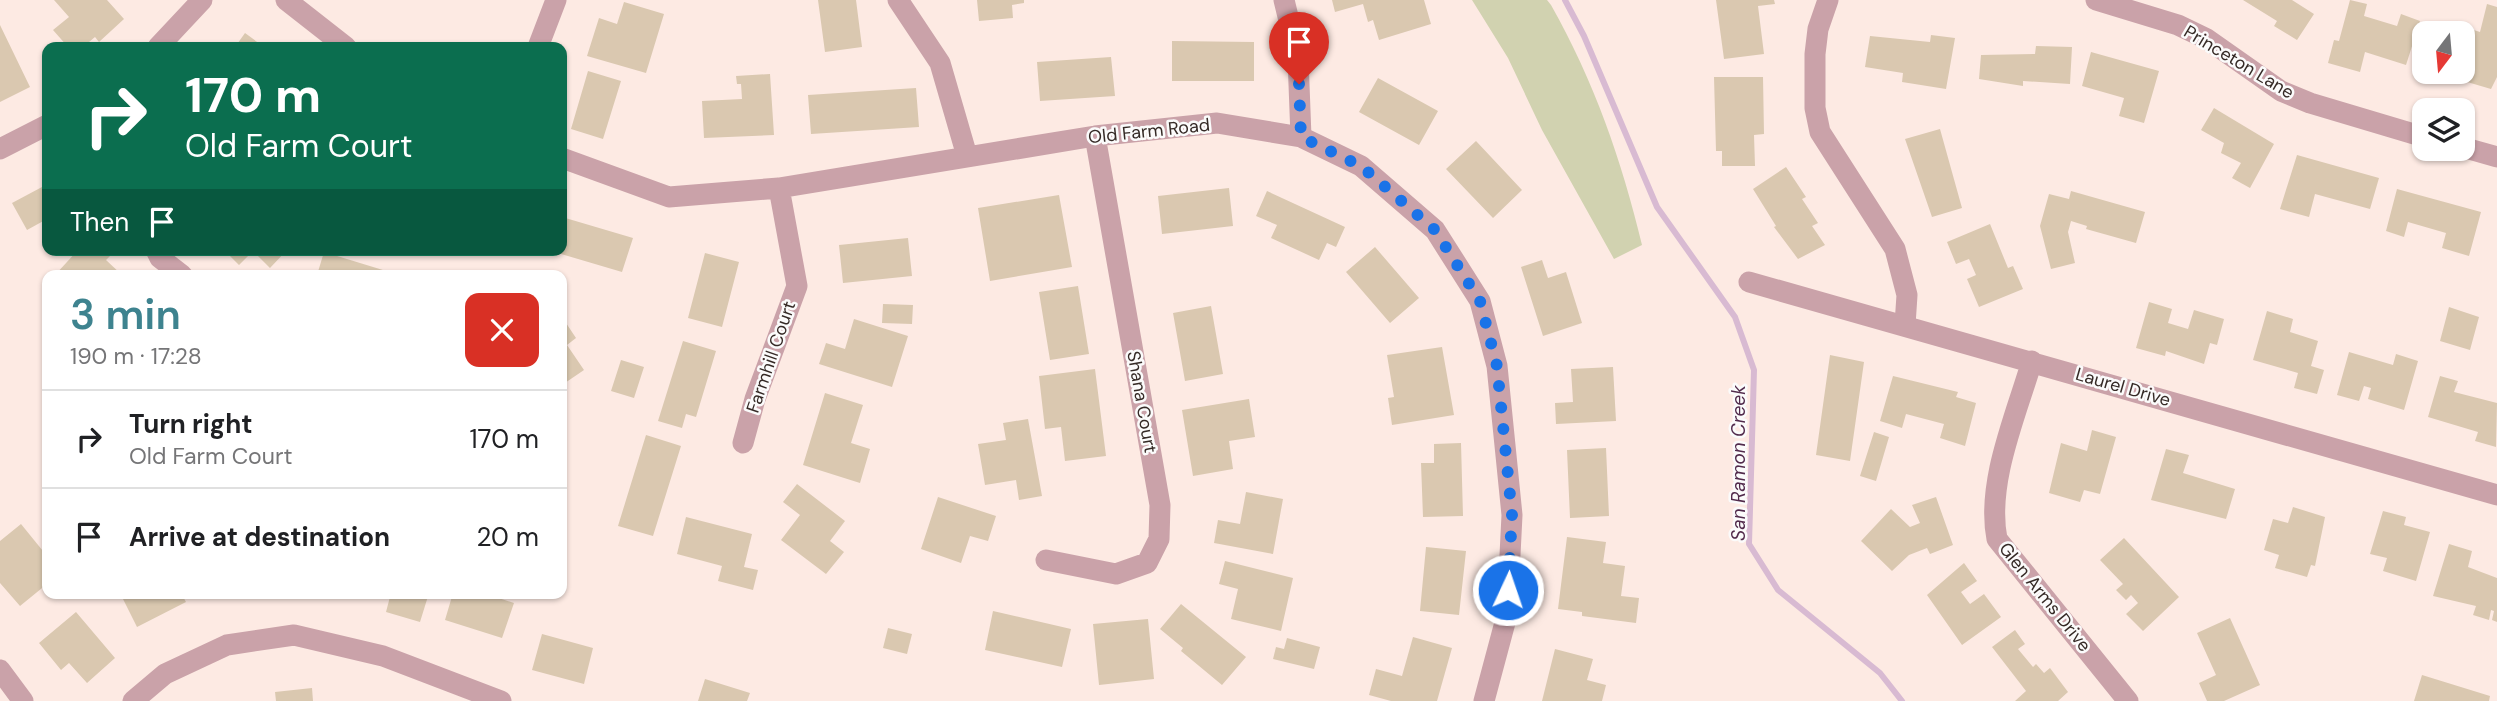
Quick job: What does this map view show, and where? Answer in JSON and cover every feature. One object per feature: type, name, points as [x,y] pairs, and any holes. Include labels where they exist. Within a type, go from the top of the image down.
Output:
[{"type":"street","points":[[163,42],[202,0]]},
{"type":"street","points":[[286,0],[340,42]]},
{"type":"street","points":[[540,42],[556,0]]},
{"type":"street","points":[[898,0],[940,63],[967,156]]},
{"type":"street","points":[[1284,0],[1298,58],[1301,137]]},
{"type":"street","points":[[1828,0],[1818,29],[1815,54],[1815,108],[1820,132],[1895,249],[1906,285],[1905,325]]},
{"type":"street","name":"Princeton Lane","points":[[2095,0],[2150,15],[2197,34],[2281,90],[2310,103],[2412,133]]},
{"type":"street","name":"Old Farm Road","points":[[567,160],[669,197],[779,188],[1095,136],[1217,123],[1301,137],[1361,166],[1435,230],[1480,301],[1497,366],[1512,515],[1507,615],[1484,701]]},
{"type":"street","points":[[0,149],[42,128]]},
{"type":"street","name":"Shana Court","points":[[1046,559],[1116,574],[1147,563],[1159,539],[1160,505],[1095,136]]},
{"type":"street","points":[[2475,151],[2497,157]]},
{"type":"street","name":"Farmhill Court","points":[[743,443],[755,399],[797,286],[779,188]]},
{"type":"street","points":[[159,256],[176,270]]},
{"type":"street","name":"Laurel Drive","points":[[1748,282],[2032,360],[2497,495]]},
{"type":"street","name":"Glen Arms Drive","points":[[2032,360],[1995,489],[1994,523],[1997,539],[2128,701]]},
{"type":"street","points":[[133,701],[165,674],[227,645],[294,635],[383,656],[501,701]]},
{"type":"street","points":[[0,670],[23,701]]},
{"type":"green space","points":[[1472,0],[1547,0],[1551,5],[1581,63],[1605,122],[1642,245],[1614,259],[1542,130],[1508,58]]},
{"type":"building","points":[[54,0],[107,0],[124,19],[99,42],[95,37],[89,42],[64,42],[53,30],[69,17]]},
{"type":"building","points":[[818,0],[856,0],[862,47],[825,52]]},
{"type":"building","points":[[977,0],[1024,0],[1024,3],[1012,5],[1013,18],[979,21]]},
{"type":"building","points":[[1332,0],[1424,0],[1431,24],[1379,40],[1373,20],[1368,22],[1363,4],[1335,12]]},
{"type":"building","points":[[1716,0],[1774,0],[1775,4],[1758,6],[1764,54],[1724,59]]},
{"type":"building","points":[[2243,0],[2292,0],[2314,14],[2297,40],[2274,26],[2277,21]]},
{"type":"building","points":[[2350,0],[2367,4],[2364,16],[2397,26],[2401,14],[2420,21],[2412,21],[2412,46],[2406,65],[2365,52],[2360,72],[2328,63],[2334,40],[2339,41]]},
{"type":"building","points":[[624,2],[664,14],[646,73],[587,56],[599,18],[617,24]]},
{"type":"building","points":[[2487,4],[2497,7],[2497,77],[2491,89],[2474,84],[2475,30],[2480,32]]},
{"type":"building","points":[[0,25],[30,87],[0,102]]},
{"type":"building","points":[[245,33],[257,42],[239,42]]},
{"type":"building","points":[[1931,35],[1955,38],[1946,89],[1902,82],[1903,73],[1865,67],[1870,36],[1930,42]]},
{"type":"building","points":[[1172,41],[1254,42],[1254,81],[1172,81]]},
{"type":"building","points":[[2036,46],[2072,47],[2070,84],[2023,81],[2023,86],[1979,79],[1981,55],[2035,54]]},
{"type":"building","points":[[2091,52],[2159,71],[2144,123],[2119,116],[2124,98],[2082,86]]},
{"type":"building","points":[[1111,57],[1115,96],[1040,101],[1037,62]]},
{"type":"building","points":[[588,71],[621,81],[603,139],[571,129]]},
{"type":"building","points":[[770,74],[774,135],[704,138],[702,101],[742,99],[741,84],[737,84],[736,76]]},
{"type":"building","points":[[1714,77],[1763,77],[1764,134],[1754,135],[1755,166],[1722,166],[1722,151],[1716,151]]},
{"type":"building","points":[[1378,78],[1438,111],[1419,145],[1359,112]]},
{"type":"building","points":[[916,88],[919,127],[811,134],[808,95]]},
{"type":"building","points":[[2214,108],[2274,144],[2250,188],[2232,178],[2241,163],[2221,153],[2224,143],[2201,130]]},
{"type":"building","points":[[1940,129],[1962,208],[1932,217],[1905,139]]},
{"type":"building","points":[[1476,141],[1522,190],[1493,218],[1446,169]]},
{"type":"building","points":[[2297,155],[2379,178],[2370,209],[2315,194],[2309,217],[2280,209]]},
{"type":"building","points":[[1786,167],[1806,197],[1802,199],[1818,223],[1812,226],[1825,245],[1798,259],[1774,227],[1776,226],[1753,189]]},
{"type":"building","points":[[42,187],[42,222],[27,230],[12,203]]},
{"type":"building","points":[[1229,188],[1233,226],[1162,234],[1158,196]]},
{"type":"building","points":[[2397,189],[2481,212],[2469,256],[2442,248],[2446,233],[2408,222],[2404,237],[2386,231]]},
{"type":"building","points":[[1267,191],[1345,227],[1336,247],[1327,243],[1319,260],[1271,238],[1277,225],[1256,216]]},
{"type":"building","points":[[2071,191],[2145,212],[2136,243],[2086,229],[2087,226],[2071,221],[2068,232],[2075,263],[2051,269],[2040,226],[2049,194],[2069,199]]},
{"type":"building","points":[[1059,195],[1072,267],[990,281],[978,208]]},
{"type":"building","points":[[567,218],[633,238],[622,272],[567,256]]},
{"type":"building","points":[[1990,224],[2008,268],[2013,266],[2023,289],[1979,307],[1967,279],[1976,275],[1969,259],[1956,264],[1947,242]]},
{"type":"building","points":[[908,238],[912,276],[843,283],[839,245]]},
{"type":"building","points":[[1375,247],[1419,298],[1390,323],[1346,272]]},
{"type":"building","points":[[705,253],[739,262],[722,327],[688,318]]},
{"type":"building","points":[[72,256],[110,256],[106,260],[117,270],[60,270]]},
{"type":"building","points":[[230,256],[248,256],[239,265]]},
{"type":"building","points":[[258,256],[281,256],[270,268]]},
{"type":"building","points":[[323,256],[337,256],[383,270],[319,270]]},
{"type":"building","points":[[1542,260],[1548,278],[1566,272],[1582,323],[1543,336],[1521,267]]},
{"type":"building","points":[[1078,286],[1089,354],[1050,360],[1039,292]]},
{"type":"building","points":[[2149,302],[2172,309],[2168,323],[2188,329],[2194,310],[2224,319],[2217,345],[2210,343],[2204,364],[2166,351],[2165,356],[2136,348]]},
{"type":"building","points":[[883,304],[913,305],[912,324],[882,323]]},
{"type":"building","points":[[1211,306],[1223,374],[1185,381],[1173,313]]},
{"type":"building","points":[[2449,307],[2479,317],[2470,350],[2440,341]]},
{"type":"building","points":[[2267,311],[2293,319],[2290,332],[2318,341],[2311,366],[2324,370],[2317,394],[2294,388],[2298,373],[2253,360]]},
{"type":"building","points":[[854,319],[908,336],[892,387],[819,364],[826,343],[845,349]]},
{"type":"building","points":[[567,324],[576,338],[567,345]]},
{"type":"building","points":[[683,341],[716,351],[696,417],[686,414],[682,428],[658,421]]},
{"type":"building","points":[[567,345],[584,370],[567,382]]},
{"type":"building","points":[[1442,347],[1454,415],[1392,425],[1388,398],[1394,397],[1387,355]]},
{"type":"building","points":[[2349,352],[2393,365],[2396,354],[2418,361],[2404,410],[2368,399],[2371,388],[2364,386],[2359,401],[2337,395]]},
{"type":"building","points":[[1830,355],[1864,362],[1850,461],[1816,455]]},
{"type":"building","points":[[621,360],[644,367],[634,398],[611,391]]},
{"type":"building","points":[[1613,367],[1616,421],[1556,424],[1555,403],[1573,402],[1571,369]]},
{"type":"building","points":[[1095,369],[1106,456],[1065,461],[1061,427],[1045,429],[1039,376]]},
{"type":"building","points":[[1893,376],[1958,392],[1956,397],[1976,403],[1965,446],[1940,438],[1944,424],[1906,414],[1902,428],[1880,421]]},
{"type":"building","points":[[2440,376],[2458,381],[2454,392],[2497,403],[2496,447],[2475,441],[2478,432],[2428,417]]},
{"type":"building","points":[[825,393],[863,405],[851,443],[870,449],[860,483],[803,465]]},
{"type":"building","points":[[1249,399],[1255,437],[1229,441],[1233,469],[1193,476],[1182,410]]},
{"type":"building","points":[[1028,419],[1042,496],[1019,500],[1016,480],[985,485],[978,444],[1006,440],[1003,423]]},
{"type":"building","points":[[2092,430],[2116,437],[2100,494],[2084,490],[2080,502],[2049,493],[2061,443],[2087,451]]},
{"type":"building","points":[[1874,432],[1889,437],[1876,481],[1860,476]]},
{"type":"building","points":[[646,435],[681,446],[653,536],[618,526]]},
{"type":"building","points":[[1461,443],[1463,516],[1423,517],[1421,463],[1434,463],[1434,444]]},
{"type":"building","points":[[1606,448],[1609,516],[1570,518],[1567,450]]},
{"type":"building","points":[[2166,449],[2189,455],[2183,473],[2235,489],[2226,519],[2151,500]]},
{"type":"building","points":[[797,484],[845,521],[830,541],[844,552],[826,574],[781,540],[800,515],[783,502]]},
{"type":"building","points":[[1246,492],[1283,499],[1273,554],[1214,543],[1218,520],[1240,524]]},
{"type":"building","points":[[938,497],[996,516],[988,541],[970,536],[961,563],[921,549]]},
{"type":"building","points":[[1936,497],[1953,545],[1930,554],[1927,548],[1909,555],[1892,571],[1861,541],[1891,509],[1910,527],[1920,523],[1912,505]]},
{"type":"building","points":[[2293,507],[2325,517],[2315,566],[2311,565],[2307,577],[2275,568],[2279,555],[2264,550],[2273,519],[2288,523]]},
{"type":"building","points":[[2383,511],[2406,517],[2404,525],[2430,532],[2416,581],[2383,571],[2387,558],[2370,554]]},
{"type":"building","points":[[686,517],[752,534],[744,567],[758,570],[753,590],[718,581],[722,566],[677,554]]},
{"type":"building","points":[[21,524],[42,550],[42,588],[20,606],[0,583],[0,541]]},
{"type":"building","points":[[1567,537],[1606,542],[1603,563],[1625,566],[1621,596],[1639,598],[1636,623],[1582,616],[1582,612],[1558,609]]},
{"type":"building","points":[[2124,538],[2179,597],[2143,631],[2126,614],[2138,603],[2131,595],[2126,600],[2116,590],[2123,584],[2100,560]]},
{"type":"building","points":[[2449,544],[2472,551],[2468,567],[2497,578],[2497,622],[2492,620],[2494,611],[2491,610],[2489,620],[2473,615],[2476,606],[2433,596]]},
{"type":"building","points":[[1426,547],[1466,551],[1459,615],[1420,611]]},
{"type":"building","points":[[1225,561],[1293,578],[1281,631],[1231,619],[1238,589],[1219,584]]},
{"type":"building","points":[[1964,563],[1977,581],[1961,592],[1970,604],[1984,594],[2001,617],[1962,645],[1927,595]]},
{"type":"building","points":[[123,599],[184,599],[186,602],[137,627]]},
{"type":"building","points":[[389,599],[427,599],[420,622],[386,612]]},
{"type":"building","points":[[451,599],[502,599],[514,603],[502,638],[445,620]]},
{"type":"building","points":[[1181,604],[1246,657],[1222,685],[1181,651],[1183,648],[1160,629]]},
{"type":"building","points":[[993,611],[1071,629],[1062,667],[985,650]]},
{"type":"building","points":[[76,612],[115,658],[87,683],[69,663],[61,670],[39,643]]},
{"type":"building","points":[[2230,618],[2260,685],[2224,701],[2207,701],[2199,683],[2216,675],[2197,633]]},
{"type":"building","points":[[1148,619],[1154,679],[1099,685],[1093,624]]},
{"type":"building","points":[[888,628],[912,634],[907,654],[883,648]]},
{"type":"building","points":[[2015,630],[2025,644],[2018,649],[2033,667],[2036,664],[2044,673],[2050,668],[2068,692],[2058,701],[2015,701],[2026,691],[1992,647]]},
{"type":"building","points":[[542,634],[593,648],[584,684],[532,670]]},
{"type":"building","points":[[1413,637],[1452,648],[1437,701],[1391,701],[1369,695],[1376,669],[1402,676]]},
{"type":"building","points":[[1287,638],[1320,647],[1314,669],[1273,659],[1276,647],[1284,649]]},
{"type":"building","points":[[1555,649],[1593,659],[1587,680],[1606,685],[1602,701],[1542,701]]},
{"type":"building","points":[[2422,675],[2490,696],[2489,701],[2414,701]]},
{"type":"building","points":[[705,679],[750,693],[747,701],[698,701]]},
{"type":"building","points":[[312,688],[313,701],[276,701],[275,692]]},
{"type":"waterway","name":"San Ramon Creek","points":[[1565,0],[1584,36],[1657,207],[1735,317],[1754,370],[1749,544],[1778,590],[1880,673],[1902,701]]},
{"type":"route","points":[[1299,84],[1301,137],[1361,166],[1435,230],[1480,301],[1497,366],[1512,515],[1508,590]]}]
